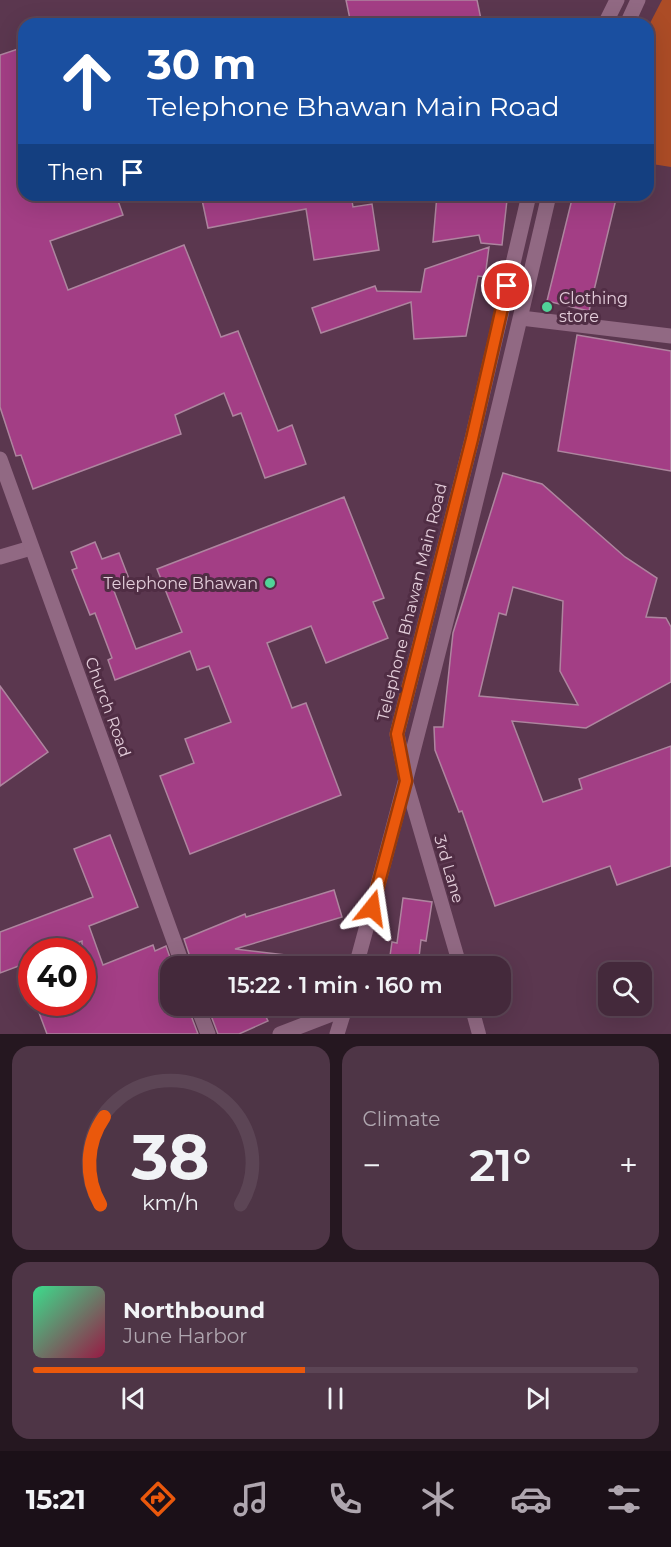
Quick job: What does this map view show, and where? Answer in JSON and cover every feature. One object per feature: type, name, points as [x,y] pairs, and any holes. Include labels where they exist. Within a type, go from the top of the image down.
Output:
[{"type":"street","points":[[608,18],[617,0]]},
{"type":"street","points":[[630,18],[638,0]]},
{"type":"street","name":"Telephone Bhawan Main Road","points":[[406,781],[397,734],[472,439],[527,201]]},
{"type":"street","points":[[359,956],[492,443],[548,201]]},
{"type":"street","points":[[520,318],[671,336]]},
{"type":"street","name":"Church Road","points":[[0,459],[179,956]]},
{"type":"street","points":[[0,557],[31,548]]},
{"type":"street","points":[[201,1016],[208,1034]]},
{"type":"street","points":[[280,1034],[323,1016]]},
{"type":"street","points":[[337,1034],[342,1016]]},
{"type":"lane","name":"3rd Lane","points":[[406,781],[457,956]]},
{"type":"lane","points":[[474,1016],[479,1034]]},
{"type":"shaded area","points":[[662,0],[671,0],[671,167],[654,164],[653,18]]},
{"type":"building","points":[[346,0],[477,0],[481,18],[350,18]]},
{"type":"building","points":[[18,49],[18,201],[118,201],[123,215],[50,241],[68,290],[184,245],[221,337],[238,331],[278,431],[292,425],[306,464],[265,478],[241,413],[233,416],[224,393],[175,415],[181,434],[33,489],[21,455],[16,456],[0,407],[0,55]]},
{"type":"building","points":[[202,201],[352,201],[353,207],[372,204],[379,250],[314,260],[306,209],[208,228]]},
{"type":"building","points":[[436,201],[507,201],[502,245],[481,243],[479,235],[433,242]]},
{"type":"building","points":[[572,201],[616,201],[589,311],[547,301]]},
{"type":"building","points":[[489,247],[485,277],[478,276],[466,336],[414,339],[411,302],[321,333],[312,308],[375,286],[377,291],[421,292],[425,269]]},
{"type":"building","points":[[577,335],[671,351],[671,471],[558,451]]},
{"type":"building","points":[[503,473],[542,484],[625,557],[657,578],[646,617],[666,618],[671,627],[671,682],[586,728],[512,721],[543,802],[582,789],[579,779],[671,746],[671,866],[617,885],[610,866],[495,906],[462,811],[459,812],[435,750],[434,727],[443,727],[453,633]],"holes":[[[513,587],[563,601],[560,671],[578,705],[479,696],[499,613],[506,615]]]},
{"type":"building","points":[[344,497],[384,598],[373,602],[388,638],[326,663],[311,626],[267,643],[292,708],[306,703],[341,795],[190,854],[160,776],[194,763],[185,739],[231,722],[209,666],[197,670],[190,651],[115,680],[108,660],[112,658],[95,613],[90,615],[72,570],[77,568],[71,552],[95,542],[102,559],[119,553],[131,584],[114,591],[136,649],[182,632],[157,569]]},
{"type":"building","points":[[0,686],[48,752],[0,786]]},
{"type":"building","points":[[110,835],[138,907],[89,926],[93,938],[18,938],[18,966],[0,973],[0,932],[93,897],[74,849]]},
{"type":"building","points":[[334,890],[342,917],[235,949],[294,956],[190,956],[184,939],[245,914],[246,917]]},
{"type":"building","points":[[403,898],[432,902],[426,941],[421,940],[419,956],[390,956],[392,942],[397,943]]},
{"type":"building","points":[[153,945],[155,951],[166,946],[170,956],[160,956],[160,1016],[191,1016],[198,1034],[47,1034],[40,1016],[96,1016],[96,946],[103,965]]},
{"type":"building","points":[[211,1016],[266,1016],[268,1021],[239,1034],[218,1034]]},
{"type":"place","name":"Clothing store","points":[[547,307]]},
{"type":"place","name":"Telephone Bhawan","points":[[270,583]]},
{"type":"route","points":[[372,908],[406,781],[397,734],[472,439],[507,286]]}]
